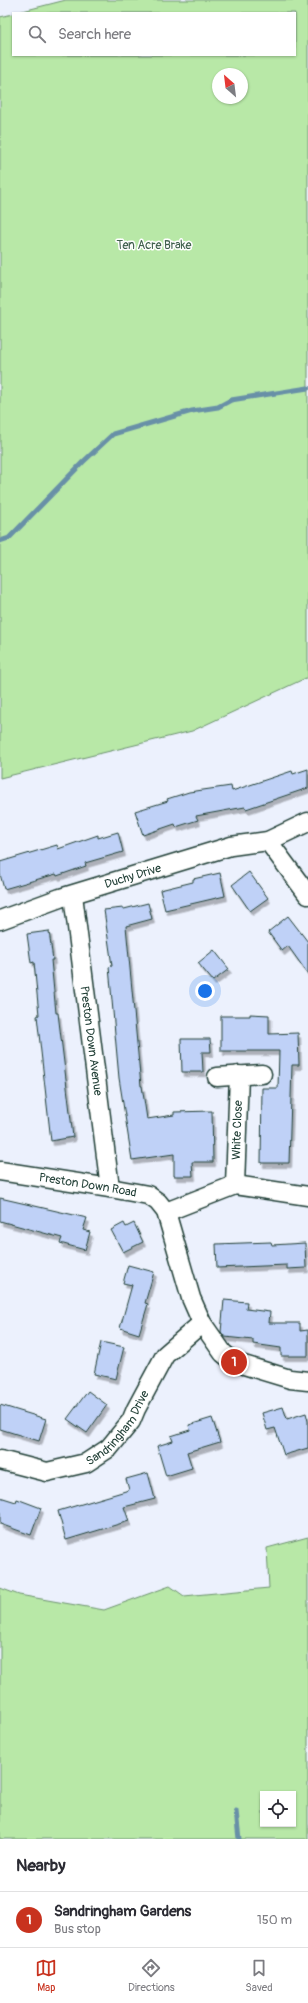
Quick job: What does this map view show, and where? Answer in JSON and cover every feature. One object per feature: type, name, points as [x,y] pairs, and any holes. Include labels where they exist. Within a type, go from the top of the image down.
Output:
[{"type":"street","name":"Duchy Drive","points":[[0,920],[73,895],[231,846],[268,841],[308,822]]},
{"type":"street","points":[[268,841],[308,895]]},
{"type":"street","name":"Preston Down Avenue","points":[[73,895],[110,1188]]},
{"type":"street","points":[[217,1077],[262,1074]]},
{"type":"street","name":"White Close","points":[[235,1185],[239,1075]]},
{"type":"street","name":"Preston Down Road","points":[[0,1171],[148,1195],[158,1202],[166,1212]]},
{"type":"street","points":[[308,1196],[235,1185],[166,1212],[191,1298],[202,1323],[223,1353],[234,1362],[290,1379],[308,1381]]},
{"type":"street","name":"Sandringham Drive","points":[[0,1460],[47,1472],[86,1463],[109,1448],[131,1421],[165,1355],[202,1323]]},
{"type":"green space","name":"Ten Acre Brake","points":[[66,0],[308,0],[308,677],[192,731],[0,778],[0,17],[12,14],[12,56],[296,56],[296,12],[19,12]]},
{"type":"green space","points":[[308,1537],[308,1839],[0,1839],[0,1588],[19,1595],[104,1610],[170,1586],[184,1596],[269,1588],[267,1548]]},
{"type":"building","points":[[308,769],[308,788],[246,809],[245,807],[196,816],[198,820],[176,827],[175,824],[143,835],[135,811],[168,801],[167,799],[189,792],[231,786],[232,791],[292,771],[293,774]]},
{"type":"building","points":[[118,832],[123,852],[85,863],[86,866],[57,876],[56,874],[4,889],[0,874],[0,862],[57,845],[58,849],[98,835],[98,838]]},
{"type":"building","points":[[249,872],[268,898],[250,911],[232,885]]},
{"type":"building","points":[[220,873],[225,896],[165,910],[160,890],[193,882],[193,879]]},
{"type":"building","points":[[148,903],[152,919],[126,926],[141,1086],[147,1119],[174,1115],[174,1112],[212,1111],[213,1162],[192,1162],[193,1176],[174,1176],[174,1154],[132,1160],[119,1078],[109,967],[112,966],[104,910],[124,909]]},
{"type":"building","points":[[288,916],[308,942],[308,974],[288,946],[282,951],[268,932]]},
{"type":"building","points":[[49,931],[53,960],[51,960],[56,1013],[58,1013],[73,1137],[51,1141],[37,1016],[39,1015],[34,962],[31,963],[27,934]]},
{"type":"building","points":[[214,950],[229,969],[213,981],[198,963]]},
{"type":"building","points":[[250,1014],[269,1015],[269,1034],[298,1033],[299,1065],[292,1065],[289,1163],[261,1163],[262,1088],[278,1088],[279,1051],[221,1051],[221,1016],[250,1016]]},
{"type":"building","points":[[181,1039],[210,1039],[211,1052],[202,1052],[203,1072],[182,1072]]},
{"type":"building","points":[[0,1198],[87,1218],[83,1230],[90,1232],[85,1250],[60,1243],[62,1238],[0,1221]]},
{"type":"building","points":[[124,1223],[126,1227],[134,1223],[143,1242],[123,1252],[111,1230]]},
{"type":"building","points":[[271,1242],[272,1245],[305,1243],[306,1268],[287,1269],[287,1265],[217,1268],[216,1244]]},
{"type":"building","points":[[128,1265],[154,1272],[145,1303],[148,1304],[139,1334],[120,1328],[132,1285],[123,1283]]},
{"type":"building","points":[[224,1300],[247,1302],[246,1309],[270,1312],[269,1323],[300,1323],[300,1331],[308,1330],[308,1356],[281,1356],[281,1348],[253,1344],[253,1340],[225,1337],[221,1332]]},
{"type":"building","points":[[101,1342],[124,1347],[116,1379],[94,1374]]},
{"type":"building","points":[[88,1391],[107,1405],[87,1433],[67,1419]]},
{"type":"building","points":[[0,1405],[46,1419],[39,1441],[0,1429]]},
{"type":"building","points":[[283,1407],[287,1419],[306,1413],[308,1421],[308,1448],[284,1455],[275,1428],[267,1430],[262,1413]]},
{"type":"building","points":[[212,1418],[220,1442],[187,1452],[192,1468],[166,1476],[157,1446],[173,1441],[171,1436],[190,1430],[189,1425]]},
{"type":"building","points":[[148,1473],[155,1499],[124,1507],[129,1521],[66,1540],[58,1511],[129,1490],[126,1479]]},
{"type":"building","points":[[0,1497],[16,1502],[17,1499],[41,1508],[31,1535],[0,1524]]},
{"type":"waterway","points":[[0,541],[9,538],[83,462],[113,434],[192,411],[218,407],[231,400],[308,388]]},
{"type":"waterway","points":[[236,1811],[239,1839]]},
{"type":"place","name":"Sandringham Gardens","points":[[234,1362]]}]
